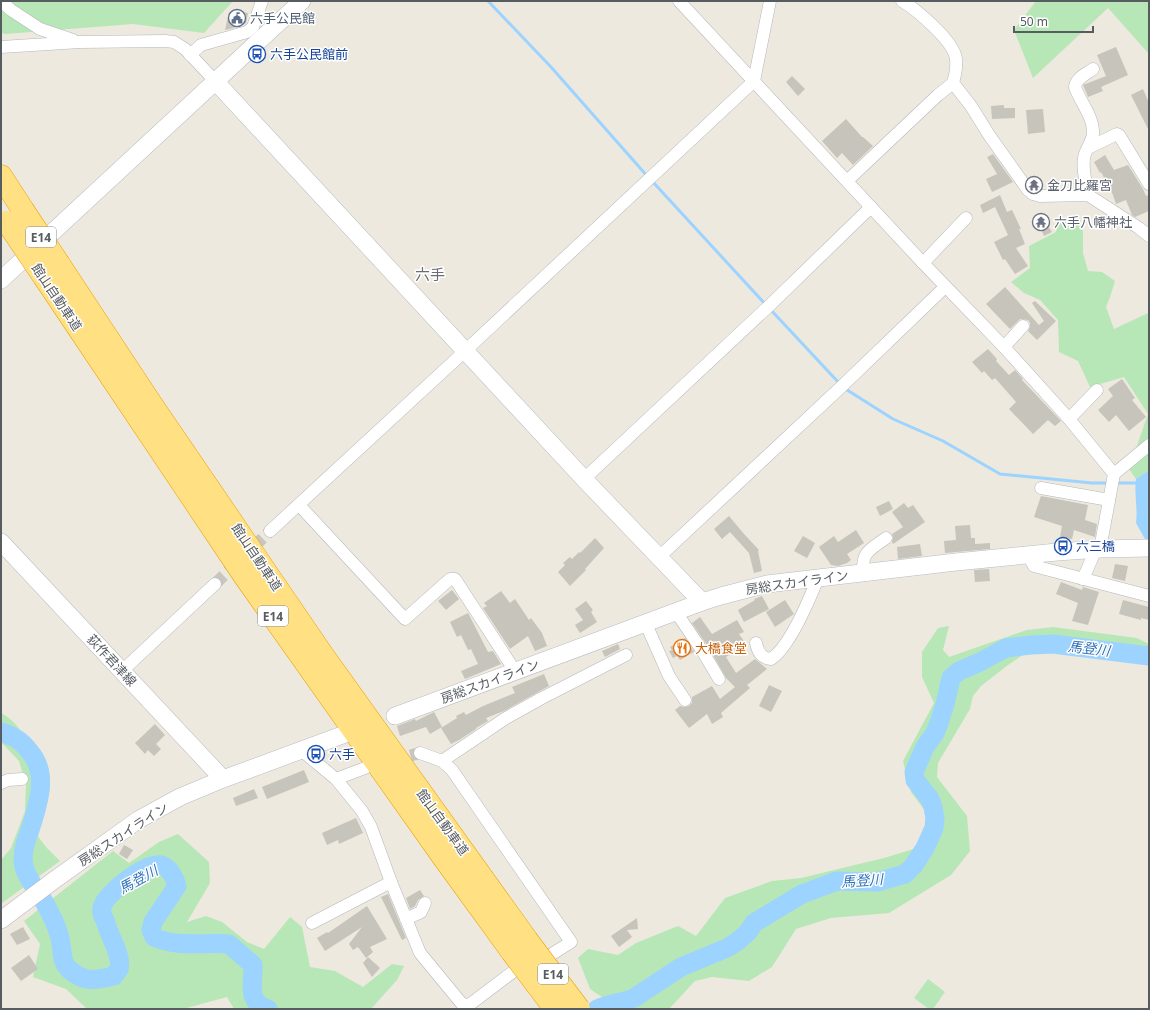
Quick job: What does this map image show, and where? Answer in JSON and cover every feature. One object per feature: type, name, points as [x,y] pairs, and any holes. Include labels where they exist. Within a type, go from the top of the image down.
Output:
[{"type":"highway","name":"館山自動車道","points":[[1,176],[10,215],[51,269],[245,577],[438,851],[518,954],[555,1009]]},
{"type":"highway","name":"館山自動車道","points":[[518,954],[579,1009]]},
{"type":"street","points":[[1,1],[11,10],[40,29],[80,42]]},
{"type":"street","points":[[190,55],[201,45],[247,32],[253,27],[262,1]]},
{"type":"street","points":[[1,280],[302,1]]},
{"type":"street","points":[[680,1],[923,263],[1004,347],[1069,419],[1114,476]]},
{"type":"street","points":[[270,531],[299,506],[754,81],[770,1]]},
{"type":"street","points":[[847,181],[938,95],[953,83],[957,66],[956,57],[952,49],[942,35],[909,3]]},
{"type":"street","points":[[1,47],[80,42],[174,42],[185,49],[584,479],[658,558],[702,602]]},
{"type":"street","points":[[1088,195],[1084,156],[1093,134],[1089,116],[1077,92],[1076,83],[1079,78],[1093,70]]},
{"type":"street","points":[[953,83],[971,106],[989,135],[1028,190],[1033,194],[1040,196],[1088,195],[1149,236]]},
{"type":"street","points":[[1088,148],[1117,134],[1119,135],[1149,184]]},
{"type":"street","points":[[584,479],[768,307],[871,207]]},
{"type":"street","points":[[923,263],[966,218]]},
{"type":"street","points":[[658,558],[945,286]]},
{"type":"street","points":[[1004,347],[1023,326]]},
{"type":"street","points":[[1069,419],[1097,390]]},
{"type":"street","points":[[1083,579],[1098,549],[1114,476],[1149,444]]},
{"type":"street","points":[[1042,488],[1110,498]]},
{"type":"street","points":[[299,506],[405,619],[450,579],[455,579],[515,672]]},
{"type":"street","points":[[863,572],[862,561],[864,556],[886,538]]},
{"type":"street","name":"荻作君津線","points":[[1,542],[223,779]]},
{"type":"street","name":"房総スカイライン","points":[[395,716],[702,602],[767,584],[863,572],[1030,555],[1098,549],[1144,548]]},
{"type":"street","points":[[1030,555],[1034,566],[1149,596]]},
{"type":"street","points":[[756,643],[757,650],[763,657],[771,659],[776,656],[792,633],[818,578]]},
{"type":"street","points":[[122,671],[215,584]]},
{"type":"street","points":[[676,612],[719,679]]},
{"type":"street","points":[[646,624],[669,676],[685,700]]},
{"type":"street","points":[[442,761],[506,718],[542,698],[626,656]]},
{"type":"street","name":"房総スカイライン","points":[[1,920],[138,820],[180,797],[223,779],[345,734]]},
{"type":"street","points":[[301,750],[336,779],[362,811],[420,953],[462,1004],[469,1005],[518,954]]},
{"type":"street","points":[[420,753],[442,761],[452,770],[571,942],[552,954]]},
{"type":"street","points":[[336,779],[365,768]]},
{"type":"street","points":[[1,783],[8,780],[22,779]]},
{"type":"street","points":[[312,923],[390,882]]},
{"type":"street","points":[[406,919],[421,912],[425,904]]},
{"type":"green space","points":[[1,1],[233,1],[204,33],[133,24],[6,34],[1,33]]},
{"type":"green space","points":[[1036,1],[1149,1],[1149,54],[1108,8],[1033,78],[1014,30]]},
{"type":"green space","points":[[1079,216],[1083,232],[1083,253],[1088,271],[1102,272],[1115,281],[1106,307],[1114,329],[1148,313],[1149,307],[1149,470],[1136,479],[1129,469],[1148,414],[1124,377],[1090,387],[1078,361],[1059,352],[1058,320],[1040,300],[1024,293],[1011,282],[1030,268],[1029,246],[1056,232],[1058,222]]},
{"type":"green space","points":[[949,626],[943,650],[949,657],[1027,630],[1053,627],[1137,638],[1149,644],[1149,651],[1091,641],[1042,642],[1008,665],[981,686],[973,696],[970,709],[938,763],[937,777],[967,816],[970,851],[951,875],[889,913],[831,918],[796,929],[772,967],[749,981],[712,977],[695,981],[669,1009],[620,1009],[590,989],[578,958],[588,949],[618,955],[636,943],[678,926],[696,936],[725,898],[772,881],[801,878],[884,858],[927,845],[931,819],[911,792],[903,761],[934,703],[922,677],[922,652],[938,628]]},
{"type":"green space","points":[[1,713],[16,724],[29,740],[38,748],[45,759],[49,770],[49,792],[37,835],[46,847],[60,861],[2,903],[1,860],[11,848],[25,811],[26,784],[19,761],[1,742]]},
{"type":"green space","points":[[178,834],[209,862],[210,883],[187,922],[206,916],[222,922],[247,942],[264,949],[290,917],[302,927],[310,967],[335,971],[363,987],[392,964],[404,966],[397,980],[371,1009],[234,1009],[227,997],[183,1009],[87,1009],[66,989],[33,977],[40,944],[24,921],[113,851],[129,863],[159,842]]},
{"type":"green space","points":[[928,979],[945,992],[933,1009],[929,1009],[914,998]]},
{"type":"water","points":[[1149,470],[1149,539],[1145,539],[1136,523],[1136,479]]},
{"type":"building","name":"六手公民館","points":[[232,10],[248,13],[246,23],[235,23],[234,28],[225,30],[229,12],[231,13]]},
{"type":"building","points":[[1116,47],[1128,75],[1101,87],[1103,91],[1088,97],[1083,85],[1106,76],[1097,55]]},
{"type":"building","points":[[792,76],[805,89],[798,96],[786,82]]},
{"type":"building","points":[[1143,89],[1149,103],[1149,131],[1131,95]]},
{"type":"building","points":[[1004,105],[1004,108],[1015,108],[1015,118],[992,119],[991,106]]},
{"type":"building","points":[[1043,109],[1045,132],[1028,134],[1026,110]]},
{"type":"building","points":[[846,119],[862,137],[873,146],[853,165],[842,153],[837,158],[822,141]]},
{"type":"building","points":[[993,154],[1013,182],[992,192],[986,179],[997,174],[987,157]]},
{"type":"building","points":[[1105,155],[1114,170],[1128,165],[1146,196],[1149,195],[1149,211],[1135,217],[1132,215],[1126,200],[1116,204],[1101,172],[1100,173],[1094,162]]},
{"type":"building","points":[[1000,195],[1007,212],[1012,210],[1021,229],[1019,229],[1025,244],[1016,248],[1028,266],[1015,274],[1005,259],[1003,260],[994,242],[1008,235],[995,207],[983,213],[980,205]]},
{"type":"building","name":"六手八幡神社","points":[[1045,214],[1050,225],[1048,226],[1052,232],[1044,236],[1041,229],[1038,230],[1033,220]]},
{"type":"building","points":[[1005,287],[1039,325],[1044,321],[1032,303],[1035,301],[1056,321],[1037,340],[1028,331],[1030,323],[1028,320],[1020,319],[1010,329],[986,304]]},
{"type":"building","points":[[988,349],[997,359],[996,361],[1009,375],[1015,370],[1023,379],[1022,380],[1061,421],[1055,426],[1048,420],[1033,434],[1009,409],[1016,402],[995,378],[992,380],[984,371],[982,373],[972,362]]},
{"type":"building","points":[[1122,379],[1135,398],[1132,400],[1146,417],[1129,431],[1116,415],[1109,422],[1098,410],[1113,396],[1108,389]]},
{"type":"building","points":[[1041,496],[1088,505],[1085,520],[1097,524],[1095,537],[1074,530],[1072,539],[1060,537],[1062,526],[1034,517]]},
{"type":"building","points":[[889,501],[893,509],[880,516],[876,507]]},
{"type":"building","points":[[904,503],[908,508],[913,505],[925,522],[893,544],[892,534],[903,527],[892,512]]},
{"type":"building","points":[[729,516],[759,550],[762,571],[754,573],[749,553],[730,532],[722,539],[714,529]]},
{"type":"building","points":[[970,525],[971,538],[975,538],[975,544],[990,543],[990,549],[945,553],[944,541],[956,540],[955,526]]},
{"type":"building","points":[[856,530],[864,543],[847,554],[851,560],[847,563],[838,566],[831,565],[819,547],[834,536],[838,542]]},
{"type":"building","points":[[803,536],[815,543],[807,558],[794,551]]},
{"type":"building","points":[[595,538],[604,548],[585,569],[586,570],[570,586],[558,572],[565,565],[563,563],[570,557],[572,559],[579,552],[580,553]]},
{"type":"building","points":[[920,544],[922,556],[898,559],[897,547]]},
{"type":"building","points":[[1115,564],[1128,566],[1125,581],[1112,578]]},
{"type":"building","points":[[989,569],[990,581],[975,582],[974,570]]},
{"type":"building","points":[[1061,582],[1082,590],[1083,587],[1099,592],[1088,625],[1072,621],[1078,603],[1056,594]]},
{"type":"building","points":[[452,590],[459,599],[446,610],[438,601]]},
{"type":"building","points":[[501,591],[510,603],[515,599],[529,620],[531,618],[542,633],[547,646],[535,651],[528,636],[510,649],[483,608],[487,606],[484,603]]},
{"type":"building","points":[[762,596],[769,609],[744,622],[738,610],[755,600],[754,599]]},
{"type":"building","points":[[785,600],[794,614],[775,627],[766,612]]},
{"type":"building","points":[[1123,600],[1149,607],[1149,620],[1141,618],[1141,620],[1119,614]]},
{"type":"building","points":[[586,601],[593,610],[591,612],[597,622],[580,633],[575,625],[583,620],[575,609]]},
{"type":"building","points":[[468,613],[488,652],[493,651],[501,664],[465,679],[461,671],[478,664],[471,649],[468,650],[461,635],[457,637],[450,622]]},
{"type":"building","points":[[700,617],[712,634],[737,620],[744,632],[739,634],[746,644],[726,657],[736,673],[755,659],[767,669],[747,685],[750,688],[721,713],[723,717],[712,724],[707,714],[689,728],[675,710],[680,706],[689,706],[692,703],[692,697],[712,686],[720,699],[735,687],[726,678],[709,648],[692,623]]},
{"type":"building","name":"大橋食堂","points":[[685,638],[694,652],[680,660],[677,656],[673,658],[669,651],[672,650],[670,647]]},
{"type":"building","points":[[618,644],[620,649],[605,657],[602,651]]},
{"type":"building","points":[[544,674],[549,686],[504,711],[486,718],[488,721],[451,744],[441,728],[457,718],[456,716],[464,712],[466,715],[483,706],[515,693],[512,687]]},
{"type":"building","points":[[769,685],[782,691],[771,712],[759,706]]},
{"type":"building","points":[[434,712],[442,727],[430,734],[426,727],[400,736],[397,726],[415,719],[416,721]]},
{"type":"building","points":[[155,724],[165,735],[156,744],[161,749],[154,756],[148,750],[145,754],[135,743]]},
{"type":"building","points":[[304,770],[309,782],[267,799],[262,787]]},
{"type":"building","points":[[254,789],[258,798],[236,806],[233,798]]},
{"type":"building","points":[[356,818],[363,833],[339,844],[338,840],[327,845],[322,833]]},
{"type":"building","points":[[124,845],[133,850],[127,859],[119,854]]},
{"type":"building","points":[[420,890],[424,896],[418,900],[415,906],[410,909],[406,898]]},
{"type":"building","points":[[388,894],[406,938],[402,940],[381,897]]},
{"type":"building","points":[[367,906],[387,939],[370,947],[373,952],[366,958],[358,947],[353,950],[349,944],[362,927],[325,951],[317,938],[327,932],[328,933]]},
{"type":"building","points":[[637,918],[638,929],[627,930],[632,937],[619,947],[611,936]]},
{"type":"building","points":[[23,927],[30,939],[17,945],[10,934]]},
{"type":"building","points":[[29,955],[38,969],[21,981],[11,968]]},
{"type":"building","points":[[368,957],[380,968],[372,977],[363,963]]},
{"type":"waterway","points":[[488,1],[551,67],[648,177]]},
{"type":"waterway","points":[[652,181],[766,305]]},
{"type":"waterway","points":[[770,309],[840,384]]},
{"type":"waterway","points":[[844,388],[893,419],[943,441],[1000,474],[1092,483],[1109,483]]},
{"type":"waterway","points":[[1115,483],[1139,483]]},
{"type":"waterway","name":"馬登川","points":[[597,1009],[606,1005],[634,998],[681,967],[727,948],[748,932],[754,923],[802,894],[837,881],[877,882],[905,874],[914,865],[925,848],[934,828],[935,818],[930,799],[915,780],[914,772],[925,747],[935,733],[939,723],[951,678],[959,671],[1006,648],[1031,645],[1053,644],[1149,656]]},
{"type":"waterway","name":"馬登川","points":[[1,732],[10,735],[21,742],[36,761],[39,770],[39,800],[24,848],[23,864],[32,884],[45,903],[54,921],[60,938],[63,959],[68,968],[76,975],[91,980],[114,976],[119,969],[119,958],[103,916],[102,908],[111,894],[128,879],[149,867],[157,865],[164,866],[169,870],[177,886],[153,922],[151,930],[154,937],[182,944],[229,944],[253,965],[253,996],[256,1002],[268,1009]]},
{"type":"tunnel","points":[[215,584],[270,531]]},
{"type":"tunnel","points":[[393,760],[420,753]]},
{"type":"place","name":"六手公民館","points":[[237,18]]},
{"type":"place","name":"六手公民館前","points":[[257,54]]},
{"type":"place","name":"金刀比羅宮","points":[[1034,185]]},
{"type":"place","name":"六手八幡神社","points":[[1041,222]]},
{"type":"place","name":"六三橋","points":[[1063,546]]},
{"type":"place","name":"大橋食堂","points":[[682,648]]},
{"type":"place","name":"六手","points":[[316,754]]},
{"type":"district","name":"六手","points":[[430,274]]}]
